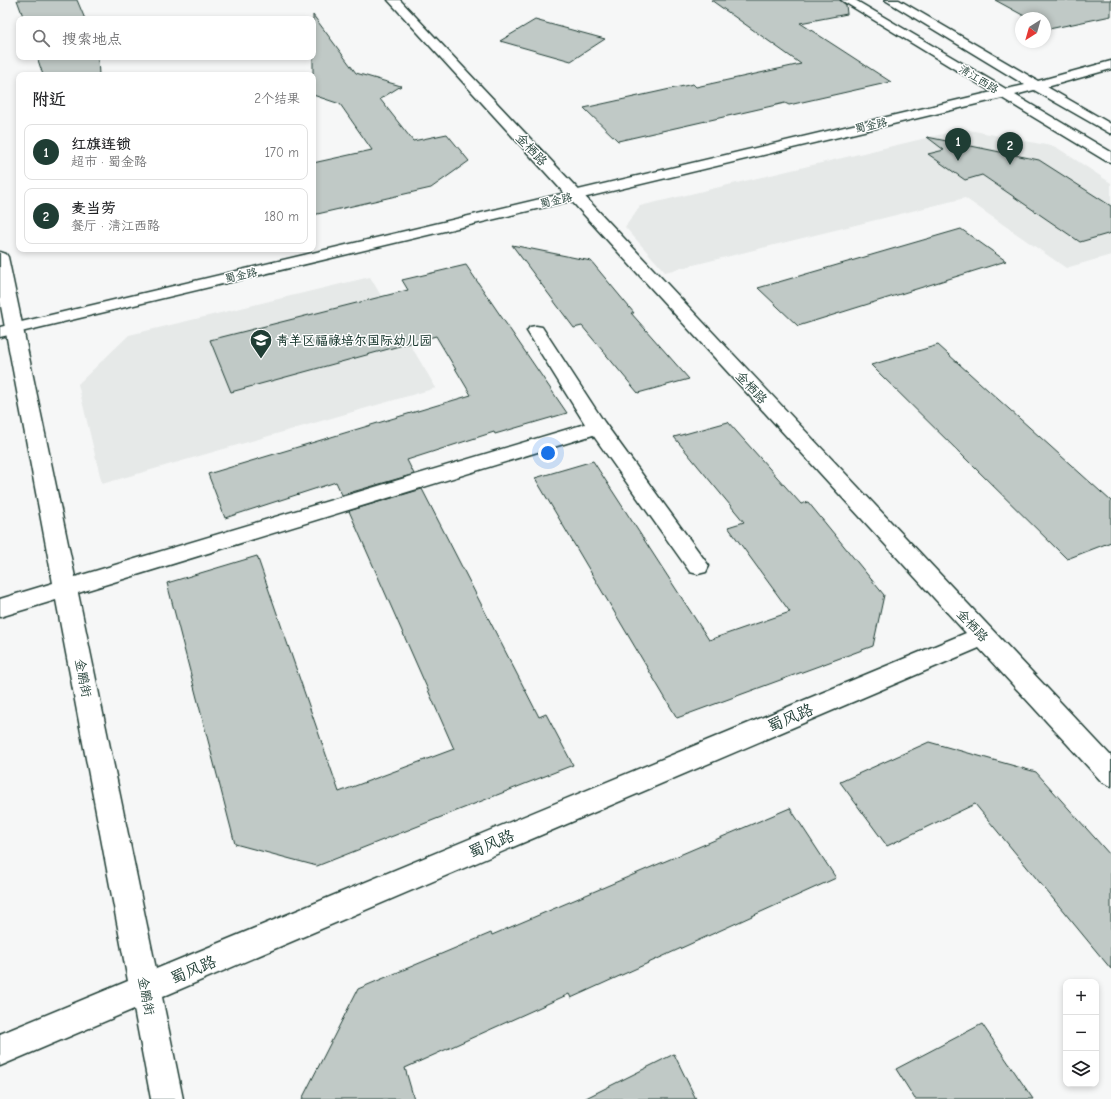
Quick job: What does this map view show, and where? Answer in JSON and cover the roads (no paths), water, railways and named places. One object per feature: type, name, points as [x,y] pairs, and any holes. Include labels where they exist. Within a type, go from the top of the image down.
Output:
[{"type":"street","name":"金栖路","points":[[394,0],[1111,774]]},
{"type":"street","name":"清江西路","points":[[847,0],[1111,158]]},
{"type":"street","name":"清江西路","points":[[891,0],[1111,130]]},
{"type":"street","name":"蜀金路","points":[[7,330],[1003,94],[1111,65]]},
{"type":"street","name":"金鹏街","points":[[0,256],[7,330],[66,588],[167,1099]]},
{"type":"street","points":[[536,331],[597,427],[698,566]]},
{"type":"street","points":[[0,608],[597,427]]},
{"type":"street","name":"蜀风路","points":[[0,1050],[983,636]]},
{"type":"place","name":"红旗连锁","points":[[958,161]]},
{"type":"place","name":"麦当劳","points":[[1010,165]]},
{"type":"place","name":"青羊区福禄培尔国际幼儿园","points":[[261,360]]}]
